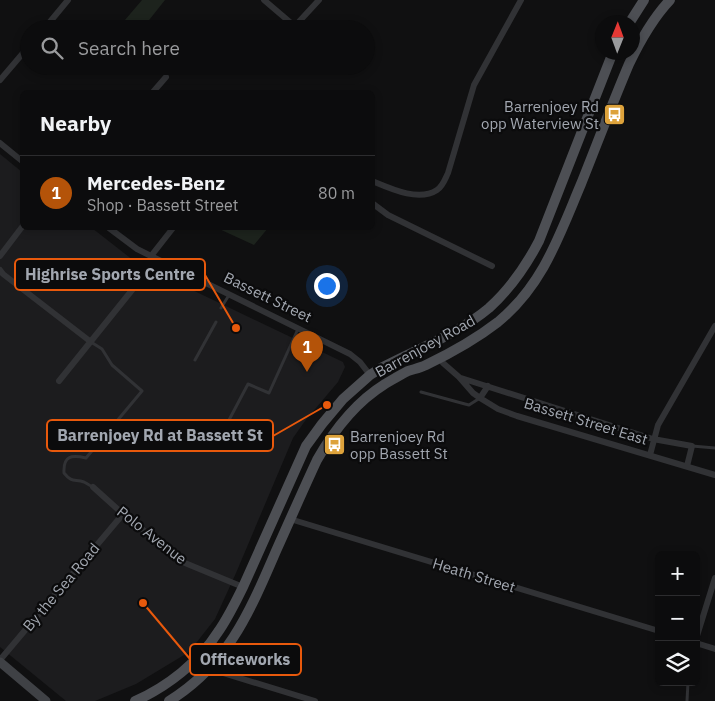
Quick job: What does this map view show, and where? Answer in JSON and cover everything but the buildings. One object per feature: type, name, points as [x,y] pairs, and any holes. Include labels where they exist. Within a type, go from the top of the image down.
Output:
[{"type":"main road","name":"Barrenjoey Road","points":[[169,701],[201,677],[230,644],[262,583],[314,467],[327,443],[348,416],[379,388],[408,371],[424,366],[478,337],[498,322],[532,287],[555,247],[629,64],[640,42],[658,14],[670,0]]},
{"type":"main road","points":[[634,15],[642,1],[658,14]]},
{"type":"main road","name":"Barrenjoey Road","points":[[135,701],[166,684],[186,668],[208,646],[224,623],[243,588],[306,446],[337,405],[370,375],[468,323],[488,308],[516,279],[539,241],[611,60]]},
{"type":"main road","points":[[436,340],[440,358]]},
{"type":"main road","name":"Bassett Street","points":[[370,375],[379,388]]},
{"type":"main road","points":[[0,661],[42,699]]},
{"type":"street","points":[[51,20],[68,0]]},
{"type":"street","points":[[264,0],[287,20]]},
{"type":"street","points":[[303,20],[319,0]]},
{"type":"street","points":[[375,182],[402,192],[415,194],[428,194],[443,184],[474,85],[521,0]]},
{"type":"street","points":[[0,80],[20,57]]},
{"type":"street","points":[[154,90],[166,77]]},
{"type":"street","points":[[0,143],[20,158]]},
{"type":"street","points":[[375,205],[388,215],[492,266]]},
{"type":"street","points":[[0,256],[20,229]]},
{"type":"street","name":"Bassett Street","points":[[112,230],[137,249],[154,258],[350,354],[360,362],[370,375]]},
{"type":"street","points":[[59,381],[91,342],[173,230]]},
{"type":"street","points":[[0,270],[91,342]]},
{"type":"street","points":[[650,455],[658,425],[715,326]]},
{"type":"street","name":"Bassett Street East","points":[[440,358],[474,393],[498,409],[715,475]]},
{"type":"street","name":"Bassett Street East","points":[[460,378],[653,439],[692,446]]},
{"type":"street","points":[[480,398],[488,386]]},
{"type":"street","points":[[688,466],[692,446]]},
{"type":"street","name":"Polo Avenue","points":[[93,487],[184,563],[243,588]]},
{"type":"street","name":"By the Sea Road","points":[[0,661],[123,514]]},
{"type":"street","name":"Heath Street","points":[[290,519],[655,631]]},
{"type":"street","points":[[700,626],[715,578]]},
{"type":"street","points":[[700,644],[715,649]]},
{"type":"street","points":[[210,668],[315,701]]},
{"type":"lane","points":[[222,308],[229,294]]},
{"type":"lane","points":[[194,360],[216,322]]},
{"type":"lane","points":[[229,420],[248,384],[270,393],[298,328]]},
{"type":"lane","points":[[91,342],[102,350],[112,364],[142,391],[86,458],[73,456],[67,458],[64,463],[64,473],[68,478],[76,482],[85,482],[93,487]]},
{"type":"lane","points":[[421,392],[468,405],[480,398]]},
{"type":"lane","name":"Bassett Street East","points":[[692,446],[715,448]]},
{"type":"lane","points":[[687,701],[688,686]]},
{"type":"shaded area","points":[[142,0],[165,0],[149,20],[125,20]]},
{"type":"shaded area","points":[[0,154],[20,170],[20,230],[95,230],[138,264],[343,362],[345,367],[338,382],[293,438],[215,619],[189,652],[136,684],[95,701],[66,701],[0,647]]},
{"type":"shaded area","points":[[221,230],[266,230],[254,245]]},
{"type":"place","name":"Barrenjoey Rd opp Waterview St","points":[[615,115]]},
{"type":"place","name":"Highrise Sports Centre","points":[[236,328]]},
{"type":"place","name":"Mercedes-Benz","points":[[307,372]]},
{"type":"place","name":"Barrenjoey Rd at Bassett St","points":[[327,405]]},
{"type":"place","name":"Barrenjoey Rd opp Bassett St","points":[[334,445]]},
{"type":"place","name":"Officeworks","points":[[143,603]]}]
